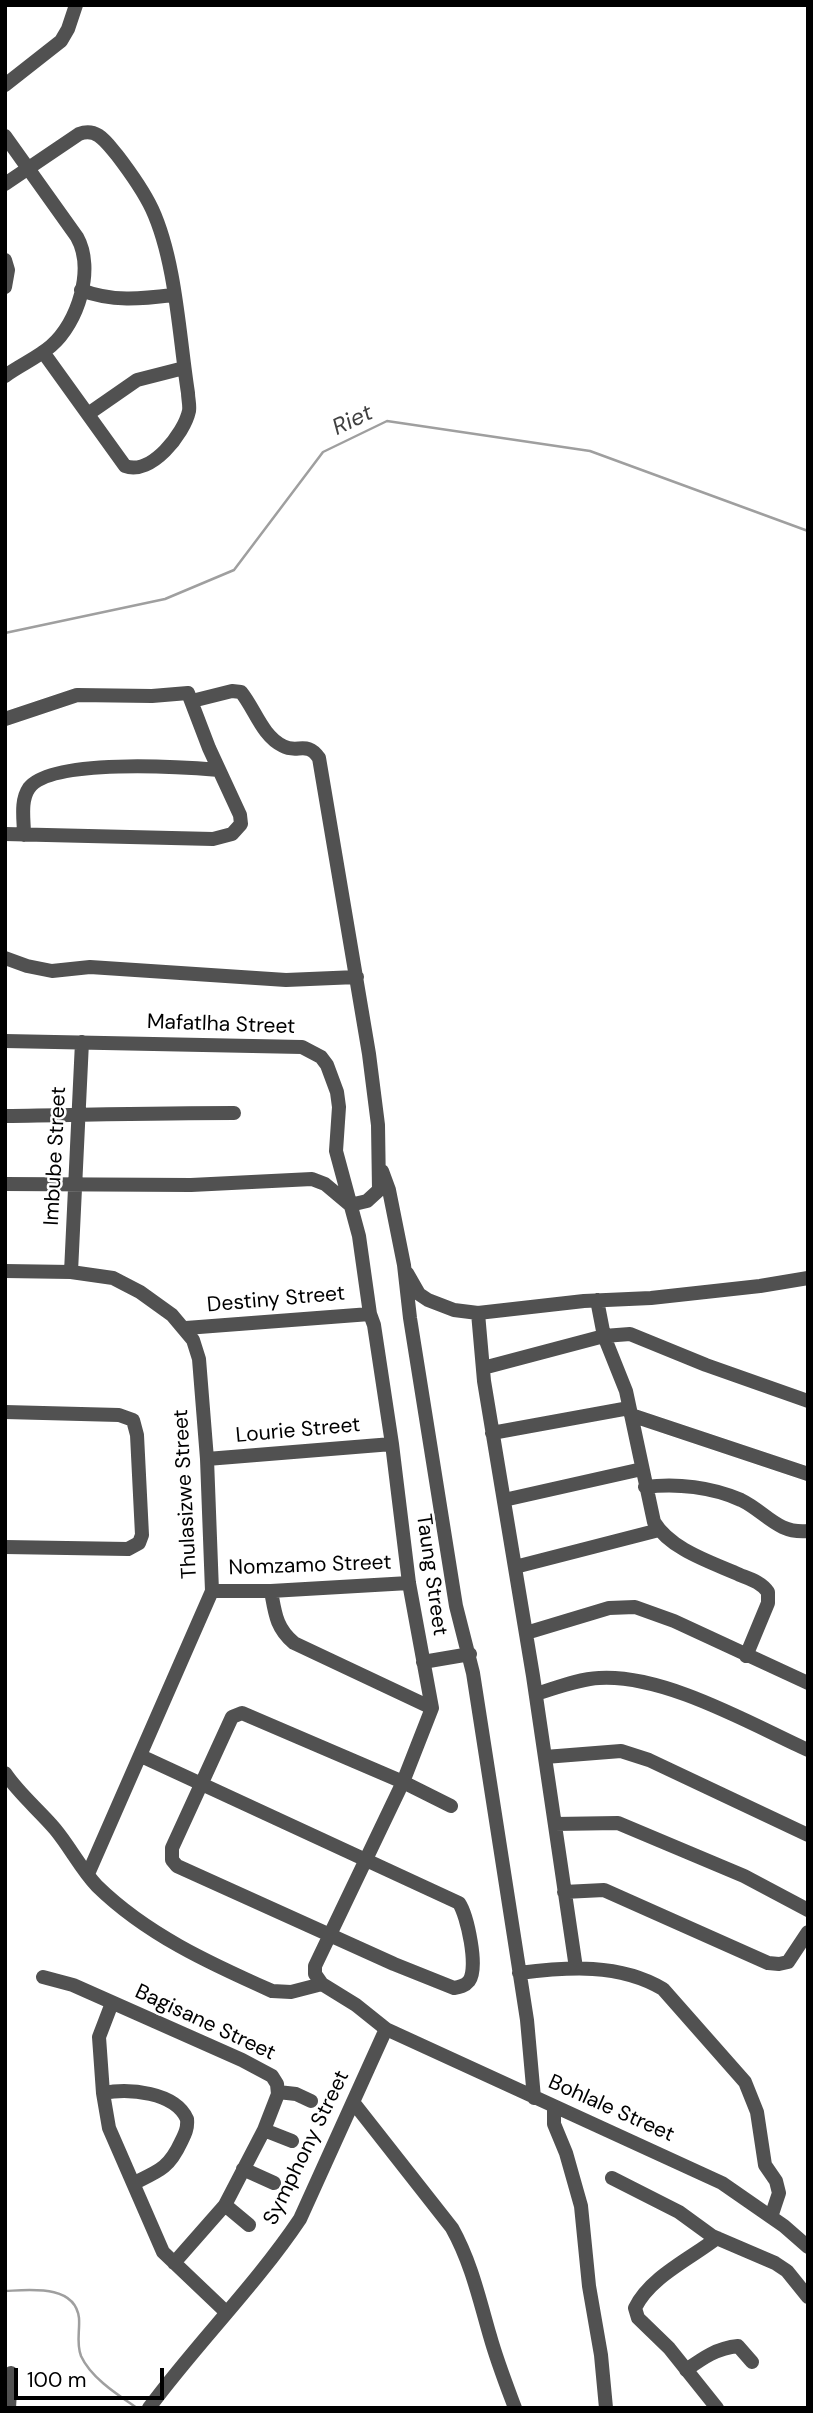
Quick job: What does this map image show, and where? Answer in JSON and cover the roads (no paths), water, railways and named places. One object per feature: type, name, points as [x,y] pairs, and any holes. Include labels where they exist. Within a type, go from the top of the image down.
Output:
[{"type":"street","points":[[5,85],[61,41],[76,5]]},
{"type":"street","points":[[5,184],[83,132],[90,131],[100,135],[125,166],[152,209],[167,254],[189,406],[183,426],[170,447],[142,465],[129,468],[120,461],[43,352]]},
{"type":"street","points":[[5,136],[29,166],[81,244],[85,262],[81,290],[67,326],[57,340],[43,352],[5,376]]},
{"type":"street","points":[[5,260],[8,270],[5,287]]},
{"type":"street","points":[[81,290],[99,296],[131,300],[173,295]]},
{"type":"street","points":[[88,414],[137,380],[184,368]]},
{"type":"street","points":[[5,1184],[191,1185],[312,1179],[325,1184],[350,1205],[374,1197],[379,1191],[378,1125],[371,1066],[328,805],[317,754],[306,747],[284,747],[276,741],[257,720],[245,696],[238,690],[192,701]]},
{"type":"street","points":[[5,719],[77,695],[152,696],[185,692],[191,695],[195,713],[240,815],[241,824],[232,834],[224,837],[190,840],[5,834]]},
{"type":"street","points":[[24,835],[25,796],[32,784],[46,775],[94,767],[177,766],[219,770]]},
{"type":"street","points":[[5,958],[52,971],[90,967],[286,980],[357,977]]},
{"type":"street","name":"Mafatlha Street","points":[[5,1041],[287,1045],[312,1051],[327,1065],[337,1092],[339,1107],[335,1151],[350,1205]]},
{"type":"street","name":"Imbube Street","points":[[71,1272],[82,1042]]},
{"type":"street","points":[[5,1116],[111,1116],[141,1112],[234,1113]]},
{"type":"street","points":[[380,1166],[389,1190],[404,1265],[450,1572],[456,1606],[470,1654],[527,2021],[534,2098]]},
{"type":"street","name":"Taung Street","points":[[350,1205],[359,1236],[370,1314],[374,1325],[409,1583],[432,1707]]},
{"type":"street","points":[[404,1265],[419,1294],[428,1300],[454,1310],[478,1313],[597,1300],[651,1298],[808,1278]]},
{"type":"street","name":"Thulasizwe Street","points":[[5,1271],[71,1272],[113,1278],[172,1315],[186,1328],[199,1359],[207,1459],[212,1591],[88,1874]]},
{"type":"street","points":[[597,1300],[604,1336],[621,1376],[630,1411],[650,1511],[659,1530],[683,1548],[756,1581],[768,1591],[768,1603],[747,1656]]},
{"type":"street","points":[[478,1313],[492,1433],[536,1694],[576,1969]]},
{"type":"street","name":"Destiny Street","points":[[186,1328],[370,1314]]},
{"type":"street","points":[[483,1368],[604,1336],[630,1334],[706,1365],[808,1401]]},
{"type":"street","points":[[492,1433],[630,1411],[808,1474]]},
{"type":"street","points":[[5,1412],[119,1415],[133,1420],[137,1435],[142,1535],[139,1543],[128,1549],[5,1547]]},
{"type":"street","name":"Lourie Street","points":[[207,1459],[392,1444]]},
{"type":"street","points":[[504,1500],[642,1469]]},
{"type":"street","points":[[645,1487],[659,1485],[724,1493],[744,1502],[787,1530],[808,1531]]},
{"type":"street","points":[[515,1567],[659,1530]]},
{"type":"street","name":"Nomzamo Street","points":[[212,1591],[271,1591],[409,1583]]},
{"type":"street","points":[[5,1773],[55,1828],[88,1874],[144,1926],[272,1991],[282,1992],[322,1984],[314,1970],[403,1782],[432,1707],[293,1643],[276,1623],[271,1591]]},
{"type":"street","points":[[526,1633],[609,1608],[635,1606],[674,1621],[808,1683]]},
{"type":"street","points":[[423,1662],[470,1654]]},
{"type":"street","points":[[536,1694],[597,1678],[626,1678],[648,1682],[687,1695],[808,1750]]},
{"type":"street","points":[[141,1756],[201,1783],[459,1903],[468,1925],[472,1971],[469,1981],[461,1987],[449,1988],[173,1863],[171,1856],[172,1848],[201,1783],[232,1717],[242,1713],[271,1723],[451,1806]]},
{"type":"street","points":[[545,1757],[621,1751],[649,1760],[808,1835]]},
{"type":"street","points":[[555,1824],[618,1823],[744,1876],[808,1910]]},
{"type":"street","points":[[564,1892],[604,1890],[768,1963],[788,1962],[808,1933]]},
{"type":"street","points":[[519,1973],[576,1969],[624,1973],[645,1979],[663,1989],[745,2082],[757,2112],[765,2165],[776,2181],[779,2193],[771,2217]]},
{"type":"street","name":"Bagisane Street","points":[[43,1977],[73,1985],[257,2068],[272,2076],[277,2084],[278,2092],[264,2130],[225,2205],[174,2263]]},
{"type":"street","name":"Bohlale Street","points":[[322,1984],[356,2005],[386,2029],[722,2183],[808,2246]]},
{"type":"street","name":"Bagisane Street","points":[[112,2003],[99,2037],[103,2093],[109,2128],[159,2244],[174,2263],[226,2312]]},
{"type":"street","name":"Symphony Street","points":[[151,2405],[283,2244],[300,2219],[386,2029]]},
{"type":"street","points":[[103,2093],[121,2089],[149,2093],[178,2107],[187,2119],[186,2133],[173,2160],[160,2171],[134,2183]]},
{"type":"street","points":[[278,2092],[296,2094],[311,2101]]},
{"type":"street","points":[[353,2102],[445,2219],[464,2249],[498,2363],[515,2408]]},
{"type":"street","points":[[554,2107],[554,2124],[566,2153],[581,2206],[606,2408]]},
{"type":"street","points":[[264,2130],[292,2141]]},
{"type":"street","points":[[243,2169],[274,2183]]},
{"type":"street","points":[[612,2178],[680,2212],[717,2238],[775,2263],[787,2271],[808,2298]]},
{"type":"street","points":[[225,2205],[249,2224]]},
{"type":"street","points":[[717,2238],[653,2284],[640,2297],[635,2308],[638,2318],[669,2348],[717,2408]]},
{"type":"street","points":[[686,2370],[708,2354],[725,2347],[738,2347],[752,2362]]},
{"type":"street","points":[[9,2408],[11,2373]]},
{"type":"waterway","name":"Riet","points":[[5,633],[165,599],[234,570],[323,452],[387,421],[590,451],[808,531]]},
{"type":"waterway","points":[[5,2291],[50,2291],[69,2299],[76,2307],[79,2318],[79,2346],[85,2364],[106,2385],[137,2408]]}]
